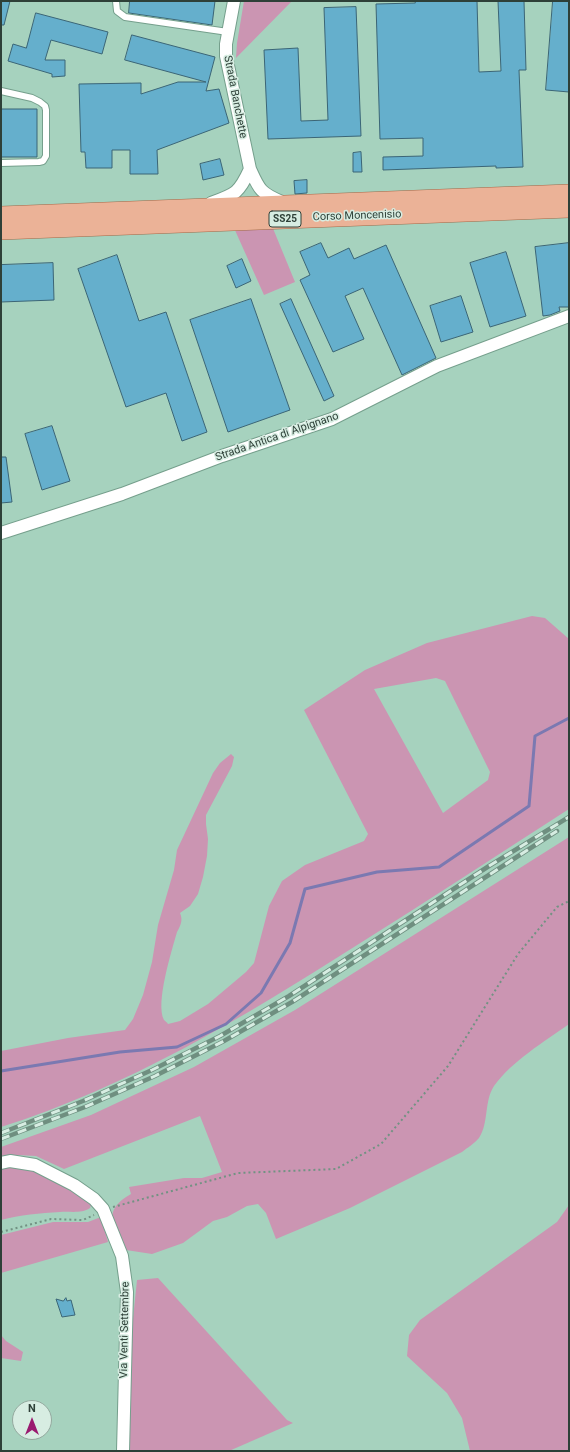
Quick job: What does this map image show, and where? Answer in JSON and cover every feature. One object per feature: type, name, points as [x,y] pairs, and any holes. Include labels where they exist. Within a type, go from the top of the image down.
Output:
[{"type":"main road","name":"Corso Moncenisio","points":[[1,216],[569,194]]},
{"type":"main road","name":"Corso Moncenisio","points":[[1,230],[569,208]]},
{"type":"street","name":"Strada Banchette","points":[[234,1],[228,32],[226,56],[250,169],[262,192],[289,205]]},
{"type":"street","points":[[193,209],[230,197],[242,186],[250,169]]},
{"type":"street","name":"Strada Antica di Alpignano","points":[[1,533],[122,494],[222,456],[332,419],[437,366],[569,316]]},
{"type":"street","name":"Via Venti Settembre","points":[[5,1162],[34,1165],[74,1185],[94,1199],[104,1209],[122,1256],[127,1292],[123,1451]]},
{"type":"lane","points":[[116,1],[116,11],[125,16],[228,32]]},
{"type":"lane","points":[[1,91],[32,98],[40,102],[46,110],[46,156],[43,160],[39,162],[1,163]]},
{"type":"path","points":[[1,1232],[51,1219],[87,1219],[104,1209],[238,1173],[336,1169],[381,1144],[448,1066],[518,954],[557,907],[569,901]]},
{"type":"shaded area","points":[[244,1],[292,1],[236,58],[237,43]]},
{"type":"shaded area","points":[[272,226],[295,282],[264,295],[234,228]]},
{"type":"shaded area","points":[[532,616],[545,618],[569,639],[569,809],[381,930],[227,1025],[183,1049],[94,1092],[48,1111],[1,1127],[1,1051],[68,1038],[125,1030],[133,1019],[143,995],[152,962],[158,925],[174,870],[177,850],[213,773],[220,763],[231,754],[234,757],[232,766],[206,815],[208,839],[207,856],[198,894],[190,906],[180,913],[180,927],[177,932],[165,976],[162,1012],[164,1020],[168,1024],[180,1021],[208,1004],[246,972],[254,963],[269,906],[282,881],[305,865],[364,841],[368,834],[304,710],[365,670],[427,643]],"holes":[[[436,678],[445,681],[490,772],[488,780],[443,813],[374,689]]]},
{"type":"shaded area","points":[[569,837],[569,1024],[529,1052],[501,1077],[491,1092],[487,1105],[484,1126],[479,1138],[462,1152],[350,1208],[276,1239],[266,1213],[258,1204],[247,1206],[227,1217],[213,1221],[183,1243],[152,1254],[126,1250],[116,1234],[112,1219],[116,1206],[131,1194],[129,1187],[184,1178],[202,1178],[222,1172],[200,1116],[64,1169],[36,1156],[17,1155],[20,1164],[33,1167],[92,1203],[90,1208],[83,1211],[38,1214],[1,1220],[1,1147],[91,1115],[194,1067],[295,1010]]},
{"type":"shaded area","points":[[569,1205],[569,1451],[470,1451],[462,1418],[447,1393],[407,1356],[409,1335],[420,1320],[557,1222]]},
{"type":"shaded area","points":[[101,1217],[108,1242],[1,1273],[1,1235],[53,1222],[88,1222]]},
{"type":"shaded area","points":[[158,1278],[287,1420],[293,1423],[229,1451],[126,1451],[130,1348],[137,1280]]},
{"type":"shaded area","points":[[1,1335],[6,1341],[23,1352],[21,1361],[1,1358]]},
{"type":"building","points":[[1,1],[10,1],[4,25],[1,25]]},
{"type":"building","points":[[130,1],[215,1],[212,25],[129,13]]},
{"type":"building","points":[[415,1],[477,1],[479,72],[501,71],[498,1],[524,1],[526,70],[519,70],[523,167],[496,168],[496,166],[383,170],[383,157],[423,156],[423,138],[380,139],[376,4],[415,3]]},
{"type":"building","points":[[553,1],[569,1],[569,92],[546,90]]},
{"type":"building","points":[[356,7],[361,136],[268,139],[264,50],[298,48],[301,121],[328,120],[324,8]]},
{"type":"building","points":[[36,13],[108,32],[102,54],[51,40],[45,60],[65,60],[65,76],[52,77],[52,74],[8,61],[13,44],[26,48]]},
{"type":"building","points":[[132,35],[215,57],[206,91],[219,89],[229,123],[157,150],[158,174],[130,174],[130,150],[112,150],[112,168],[86,168],[85,152],[81,152],[79,84],[141,83],[141,94],[178,82],[206,82],[125,60]]},
{"type":"building","points":[[1,109],[37,109],[37,157],[1,157]]},
{"type":"building","points":[[361,152],[362,172],[353,172],[353,153]]},
{"type":"building","points":[[220,159],[224,175],[203,180],[200,164]]},
{"type":"building","points":[[307,180],[307,193],[295,194],[294,181]]},
{"type":"building","points":[[321,243],[328,258],[349,248],[354,259],[386,245],[436,358],[402,375],[363,288],[345,296],[364,339],[333,352],[300,280],[310,275],[300,252]]},
{"type":"building","points":[[569,243],[569,307],[559,307],[560,311],[543,316],[535,247]]},
{"type":"building","points":[[506,252],[526,316],[490,327],[470,263]]},
{"type":"building","points":[[117,255],[139,321],[166,312],[207,432],[182,441],[166,393],[126,407],[78,269]]},
{"type":"building","points":[[242,259],[251,281],[236,288],[227,266]]},
{"type":"building","points":[[53,263],[54,300],[1,302],[1,265]]},
{"type":"building","points":[[461,296],[473,332],[441,342],[430,306]]},
{"type":"building","points":[[251,299],[290,410],[228,432],[190,320]]},
{"type":"building","points":[[291,299],[334,396],[324,401],[280,304]]},
{"type":"building","points":[[52,426],[70,481],[42,490],[25,434]]},
{"type":"building","points":[[1,457],[6,457],[12,502],[1,503]]},
{"type":"building","points":[[66,1298],[67,1301],[71,1300],[75,1315],[62,1317],[56,1299],[63,1301]]},
{"type":"waterway","points":[[1,1071],[120,1052],[177,1047],[226,1024],[261,993],[290,943],[305,889],[377,872],[439,867],[529,806],[535,736],[569,718]]},
{"type":"railway","points":[[1,1133],[83,1101],[152,1070],[220,1036],[289,996],[489,866],[569,817]]},
{"type":"railway","points":[[1,1139],[85,1107],[155,1076],[224,1041],[292,1002],[557,831]]}]
